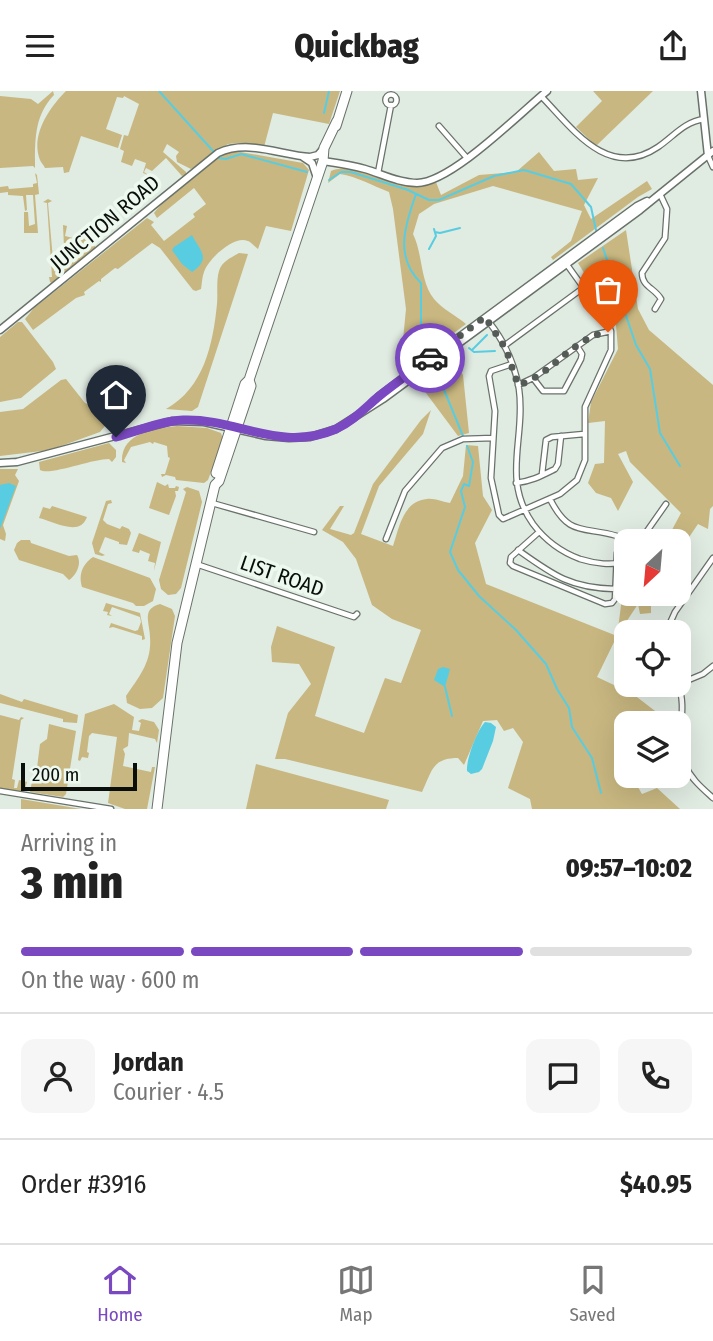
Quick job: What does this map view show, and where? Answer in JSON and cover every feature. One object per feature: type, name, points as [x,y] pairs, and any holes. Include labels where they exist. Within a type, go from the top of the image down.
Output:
[{"type":"highway","points":[[323,160],[329,152],[347,91]]},
{"type":"highway","points":[[155,809],[177,643],[215,485],[214,479],[317,179],[324,148],[337,121]]},
{"type":"street","points":[[701,91],[705,139],[713,167]]},
{"type":"street","points":[[323,160],[406,182],[425,182],[439,178],[544,93],[592,147],[614,157],[645,154],[689,122],[704,119]]},
{"type":"street","points":[[378,173],[391,105]]},
{"type":"street","points":[[439,126],[467,158]]},
{"type":"street","points":[[705,139],[713,143]]},
{"type":"street","name":"JUNCTION ROAD","points":[[0,330],[148,212],[205,162],[223,151],[234,147],[252,147],[301,156]]},
{"type":"street","points":[[301,156],[316,156],[324,148]]},
{"type":"street","points":[[0,463],[17,462],[172,421],[193,420],[272,437],[302,438],[336,429],[656,196],[710,153]]},
{"type":"street","points":[[301,156],[312,163],[317,179]]},
{"type":"street","points":[[655,309],[662,299],[645,285],[642,273],[664,238],[667,209],[656,196]]},
{"type":"street","points":[[512,364],[491,371],[489,376],[495,404],[491,478],[499,515],[503,519],[568,490],[580,477],[585,460],[585,407],[609,358],[611,331],[606,319],[565,262]]},
{"type":"street","points":[[504,346],[583,288]]},
{"type":"street","points":[[487,319],[504,346],[518,385],[520,416],[515,463],[516,483],[524,509],[539,532],[551,543],[578,558],[614,563]]},
{"type":"street","points":[[518,385],[533,378],[593,335],[611,331]]},
{"type":"street","points":[[533,378],[543,391],[564,391],[581,359],[582,353],[577,346]]},
{"type":"street","points":[[542,474],[546,440],[584,434]]},
{"type":"street","points":[[516,483],[535,480],[555,469],[561,436]]},
{"type":"street","points":[[386,539],[405,491],[442,448],[463,439],[493,438]]},
{"type":"street","points":[[550,499],[556,511],[572,527],[614,535]]},
{"type":"street","points":[[211,502],[314,532]]},
{"type":"street","points":[[648,529],[666,504]]},
{"type":"street","points":[[539,532],[513,554],[510,560],[516,568],[605,604],[613,601],[614,595]]},
{"type":"street","points":[[518,550],[559,578],[589,588],[614,589]]},
{"type":"street","points":[[671,620],[713,558]]},
{"type":"street","name":"LIST ROAD","points":[[196,563],[354,617],[357,614]]},
{"type":"street","points":[[691,679],[704,674],[713,666]]},
{"type":"street","points":[[682,697],[682,759],[691,776],[713,798]]},
{"type":"street","points":[[0,791],[111,809]]},
{"type":"shaded area","points":[[53,91],[54,95],[39,120],[35,168],[0,168],[0,96],[31,99],[38,104]]},
{"type":"shaded area","points":[[66,91],[340,91],[329,124],[273,113],[264,147],[228,144],[191,169],[177,162],[176,156],[179,152],[167,144],[163,152],[186,172],[186,175],[182,176],[166,158],[152,171],[146,168],[144,172],[150,176],[145,183],[146,174],[143,173],[146,163],[135,159],[132,166],[121,162],[124,151],[120,149],[124,135],[128,136],[139,104],[124,96],[117,97],[106,129],[122,135],[118,148],[81,136],[69,172],[64,173],[63,167],[45,168],[38,151],[40,131],[48,113]]},
{"type":"shaded area","points":[[593,91],[653,91],[596,146],[576,127],[602,101]]},
{"type":"shaded area","points":[[235,151],[303,163],[309,170],[291,231],[266,226],[258,249],[243,240],[226,247],[206,267],[201,289],[196,291],[160,248],[152,243],[84,292],[85,295],[76,298],[33,330],[25,319],[34,308],[147,218],[154,222],[151,225],[164,241],[195,217],[193,214],[206,204],[194,188],[157,218],[154,213],[180,186],[203,168]]},
{"type":"shaded area","points":[[539,152],[554,171],[576,169],[578,180],[598,178],[584,205],[591,219],[647,181],[652,189],[553,260],[551,257],[571,241],[582,211],[493,186],[434,204],[419,214],[413,234],[429,292],[441,306],[466,324],[411,365],[402,350],[406,309],[389,192],[340,174],[328,183],[331,171],[348,169],[411,186],[436,182],[441,195],[479,175],[516,172]]},
{"type":"shaded area","points":[[35,173],[37,175],[39,194],[35,195],[38,233],[24,233],[24,212],[28,212],[29,226],[35,224],[33,195],[26,195],[25,211],[23,196],[0,193],[0,187],[33,187],[33,184],[37,183]]},
{"type":"shaded area","points":[[48,199],[52,201],[48,203],[54,271],[57,272],[58,279],[54,284],[49,277],[52,277],[47,203],[43,202]]},
{"type":"shaded area","points":[[63,225],[67,226],[65,236],[77,239],[79,235],[90,238],[92,231],[94,232],[92,240],[96,249],[64,275],[61,269],[65,268]]},
{"type":"shaded area","points":[[626,230],[638,309],[649,330],[713,385],[713,506],[710,509],[708,529],[698,524],[691,534],[691,529],[672,529],[681,513],[630,462],[626,451],[618,454],[633,482],[618,511],[611,498],[596,493],[588,483],[595,464],[604,463],[605,421],[588,423],[591,402],[618,349],[616,325],[578,263]]},
{"type":"shaded area","points":[[239,253],[248,254],[198,407],[192,411],[166,409],[179,400],[198,377],[213,334],[219,271],[225,262]]},
{"type":"shaded area","points":[[18,322],[22,322],[56,369],[21,398],[0,402],[0,337]]},
{"type":"shaded area","points":[[452,355],[463,375],[469,433],[458,436],[420,385]]},
{"type":"shaded area","points":[[66,379],[85,403],[100,409],[105,426],[100,432],[50,450],[0,456],[0,412],[23,409]]},
{"type":"shaded area","points":[[431,410],[423,434],[379,486],[361,534],[393,546],[403,517],[412,505],[430,499],[450,503],[463,476],[466,445],[478,446],[483,496],[492,510],[475,543],[486,584],[614,635],[614,642],[597,677],[614,685],[614,697],[637,697],[655,711],[614,711],[614,788],[638,788],[642,794],[657,788],[680,809],[532,809],[530,799],[508,788],[523,742],[513,728],[504,731],[497,720],[483,721],[464,765],[458,758],[438,763],[422,792],[285,759],[275,759],[288,713],[311,684],[299,664],[272,662],[271,647],[277,626],[335,647],[315,716],[364,733],[385,678],[401,683],[421,630],[392,619],[372,605],[356,559],[343,542],[322,530],[340,506],[344,506],[330,529],[351,535],[354,533],[373,484]]},
{"type":"shaded area","points":[[159,428],[207,428],[221,433],[223,439],[208,480],[204,483],[176,480],[175,477],[166,475],[162,477],[170,458],[167,446],[154,442],[131,447],[124,460],[126,463],[122,462],[123,452],[133,438]]},
{"type":"shaded area","points":[[109,443],[116,450],[116,457],[112,462],[109,459],[52,471],[40,470],[39,462]]},
{"type":"shaded area","points":[[0,469],[18,469],[15,475],[19,481],[3,525],[5,541],[0,539]]},
{"type":"shaded area","points":[[157,482],[165,486],[168,484],[169,488],[179,487],[178,491],[175,491],[176,496],[169,515],[149,508]]},
{"type":"shaded area","points":[[187,487],[199,491],[202,502],[181,588],[176,594],[168,595],[161,589],[159,580],[186,492],[183,489]]},
{"type":"shaded area","points":[[111,500],[103,520],[120,529],[122,526],[129,529],[131,533],[127,545],[105,537],[99,552],[105,555],[102,556],[95,554],[92,543],[106,501]]},
{"type":"shaded area","points":[[52,506],[87,517],[84,523],[73,527],[39,518],[43,507],[50,509]]},
{"type":"shaded area","points":[[139,533],[161,542],[154,571],[155,563],[148,561],[150,554],[140,550],[139,553],[132,551]]},
{"type":"shaded area","points":[[21,540],[30,540],[31,543],[69,556],[77,555],[79,565],[76,572],[69,580],[63,574],[19,560],[14,550]]},
{"type":"shaded area","points":[[93,557],[150,578],[156,589],[153,601],[144,606],[136,606],[82,587],[82,570]]},
{"type":"shaded area","points":[[106,603],[140,613],[145,639],[113,627],[109,628],[111,623],[135,631],[141,622],[140,617],[112,607],[109,614],[112,616],[107,615],[108,612],[103,611]]},
{"type":"shaded area","points":[[160,604],[172,609],[175,616],[163,698],[152,708],[140,709],[127,703],[126,696],[144,669],[150,646],[149,613]]},
{"type":"shaded area","points":[[621,606],[637,606],[628,620],[619,620]]},
{"type":"shaded area","points":[[638,606],[651,606],[651,613],[640,614]]},
{"type":"shaded area","points":[[0,694],[78,715],[77,723],[63,722],[63,719],[0,703]]},
{"type":"shaded area","points":[[114,704],[134,717],[132,730],[139,731],[141,723],[138,721],[142,719],[154,722],[159,730],[157,743],[155,739],[129,733],[128,746],[123,749],[123,766],[151,772],[152,767],[155,767],[147,809],[125,809],[108,803],[117,737],[92,733],[89,736],[88,758],[82,757],[78,760],[85,714]]},
{"type":"shaded area","points":[[0,715],[19,720],[24,718],[21,720],[12,779],[15,780],[14,788],[17,788],[19,780],[27,782],[24,792],[0,789]]},
{"type":"shaded area","points":[[49,724],[76,731],[66,794],[63,797],[30,792],[33,776],[36,776],[40,744],[47,739]]},
{"type":"shaded area","points":[[256,764],[389,800],[386,809],[246,809]]},
{"type":"shaded area","points":[[21,799],[81,809],[21,809]]},
{"type":"water","points":[[192,235],[203,258],[202,263],[192,272],[172,250]]},
{"type":"water","points":[[9,483],[16,486],[0,529],[0,485]]},
{"type":"water","points":[[438,669],[450,669],[445,687],[434,680]]},
{"type":"water","points":[[485,722],[496,727],[493,741],[482,769],[471,774],[467,771],[470,753]]},
{"type":"waterway","points":[[159,91],[213,151]]},
{"type":"waterway","points":[[324,113],[329,91]]},
{"type":"waterway","points":[[219,158],[226,159],[241,154],[307,172]]},
{"type":"waterway","points":[[329,180],[341,172],[351,172],[408,190],[429,200],[439,200],[494,176],[524,170],[571,184],[591,207],[596,230]]},
{"type":"waterway","points":[[416,194],[404,240],[407,262],[421,283],[421,334],[429,354]]},
{"type":"waterway","points":[[435,232],[460,228]]},
{"type":"waterway","points":[[429,249],[436,236],[434,229]]},
{"type":"waterway","points":[[603,248],[636,345],[650,369],[660,433],[680,466]]},
{"type":"waterway","points":[[473,349],[487,335]]},
{"type":"waterway","points":[[469,348],[474,352],[495,351]]},
{"type":"waterway","points":[[435,368],[463,436]]},
{"type":"waterway","points":[[467,446],[473,462],[469,486],[464,484],[461,491],[465,507],[450,552],[458,570],[479,596],[516,630],[546,664],[569,708],[572,727],[592,758],[601,793]]},
{"type":"waterway","points":[[445,687],[452,716]]},
{"type":"way so far","points":[[430,358],[485,317],[506,349],[518,385],[533,378],[590,336],[608,332]]},
{"type":"route","points":[[116,437],[184,420],[272,437],[302,438],[319,435],[353,419],[430,358]]}]
